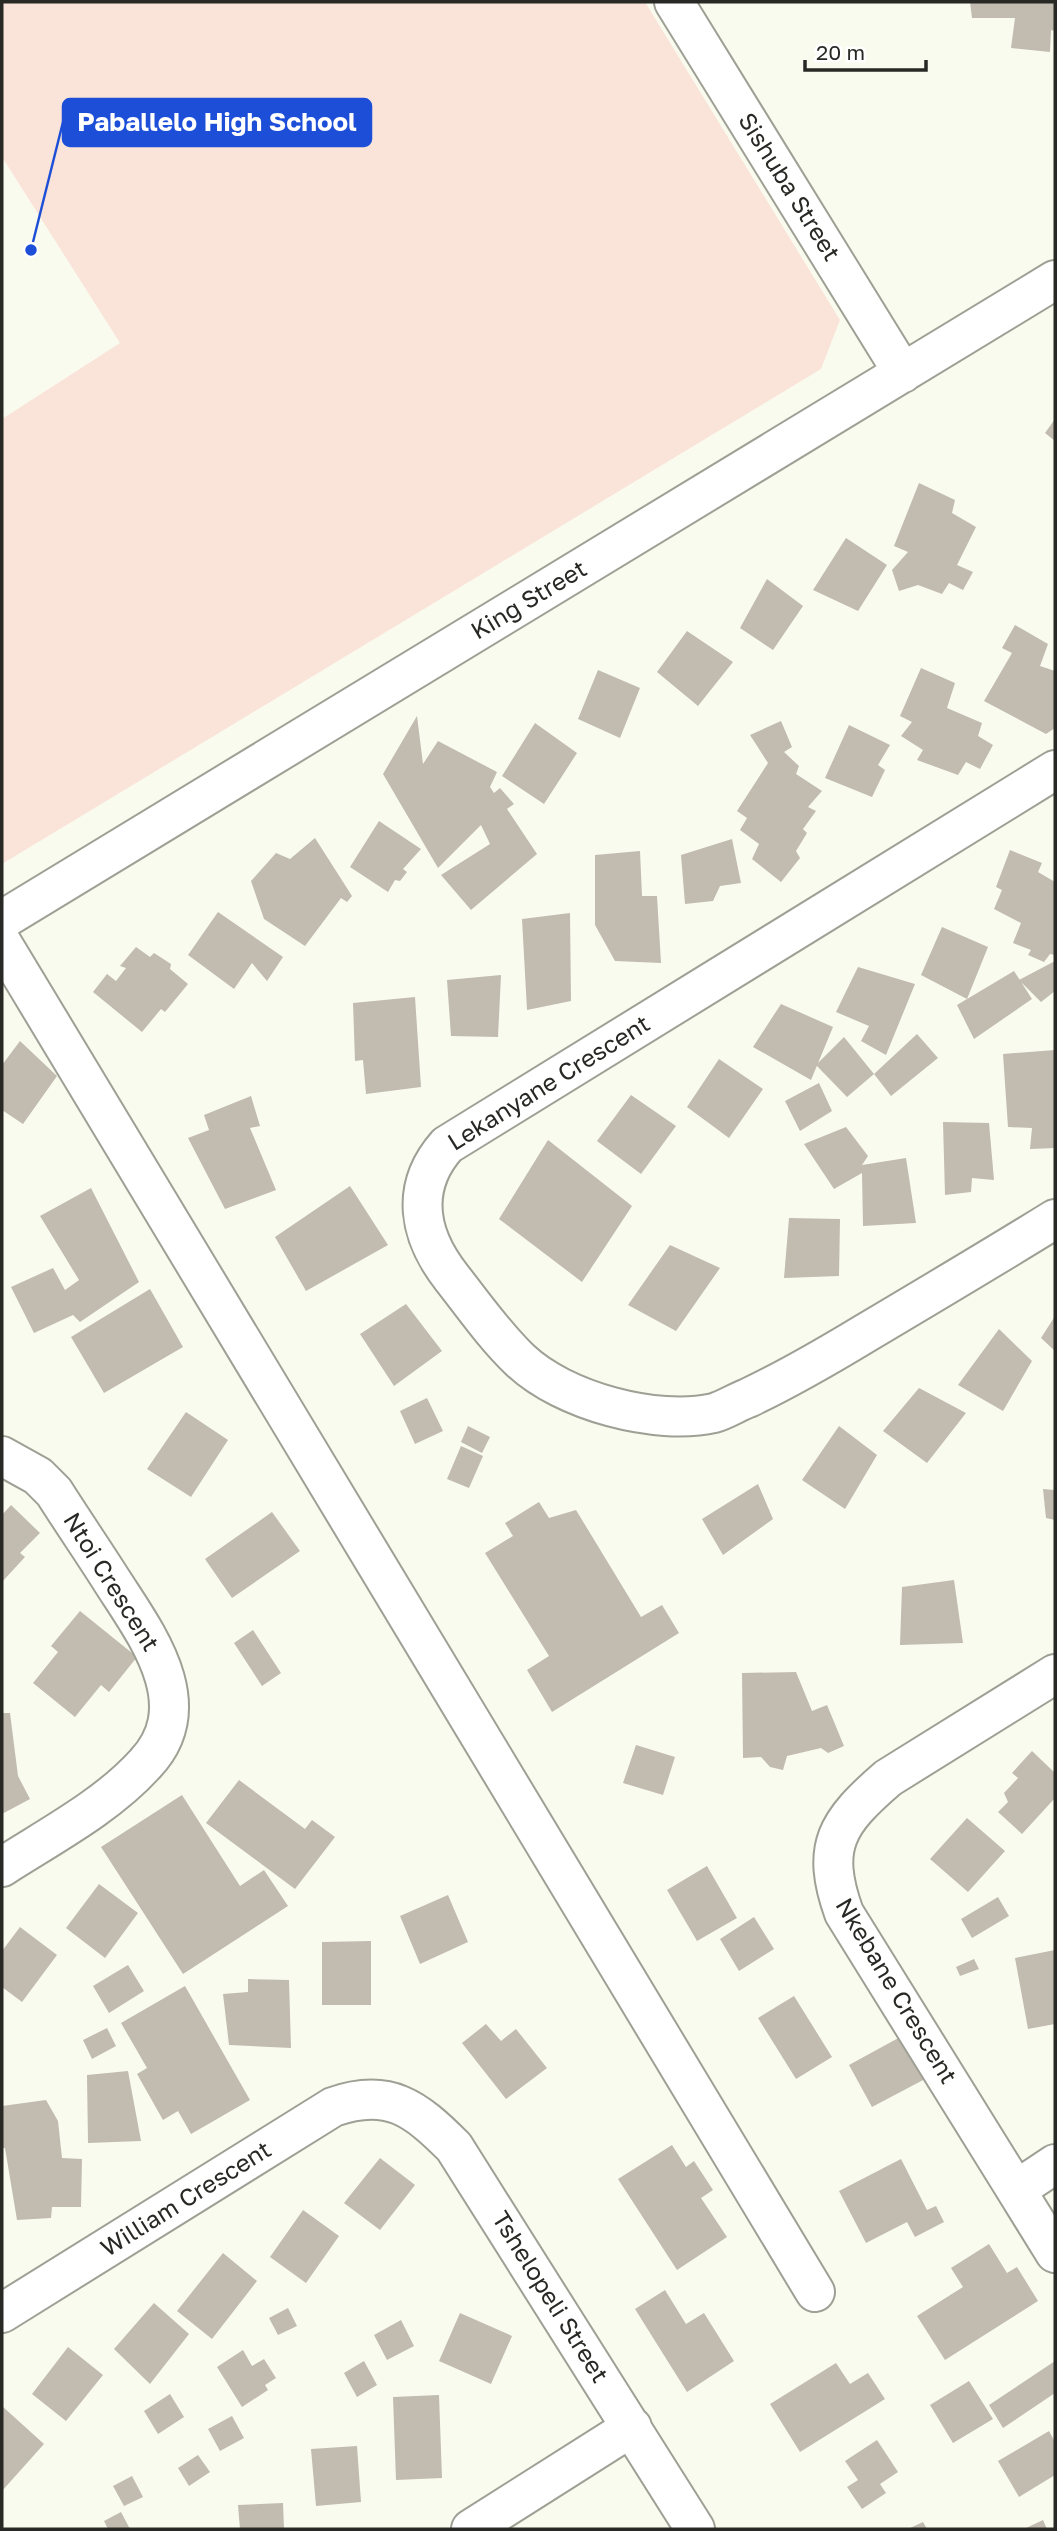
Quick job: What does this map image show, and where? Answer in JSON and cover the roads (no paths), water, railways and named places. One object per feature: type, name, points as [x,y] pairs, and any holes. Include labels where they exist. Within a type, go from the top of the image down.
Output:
[{"type":"street","name":"Sishuba Street","points":[[674,2],[903,373]]},
{"type":"street","name":"King Street","points":[[2,920],[1055,280]]},
{"type":"street","name":"Lekanyane Crescent","points":[[1055,770],[447,1145],[435,1158],[421,1196],[421,1221],[440,1263],[495,1334],[522,1362],[560,1388],[611,1407],[665,1417],[714,1413],[792,1378],[1055,1219]]},
{"type":"street","points":[[2,943],[815,2292]]},
{"type":"street","name":"Ntoi Crescent","points":[[2,1456],[38,1476],[54,1492],[148,1635],[162,1666],[169,1692],[168,1717],[147,1763],[122,1786],[67,1826],[2,1867]]},
{"type":"street","name":"Nkebane Crescent","points":[[1055,1674],[888,1778],[874,1790],[841,1830],[831,1869],[844,1913],[1055,2253]]},
{"type":"street","name":"William Crescent","points":[[2,2313],[333,2107],[354,2099],[375,2098]]},
{"type":"street","name":"Tshelopeli Street","points":[[375,2098],[422,2115],[454,2147],[695,2529]]},
{"type":"street","points":[[1016,2190],[1055,2164]]},
{"type":"street","points":[[471,2529],[632,2427]]},
{"type":"place","name":"Paballelo High School","points":[[31,250]]}]
